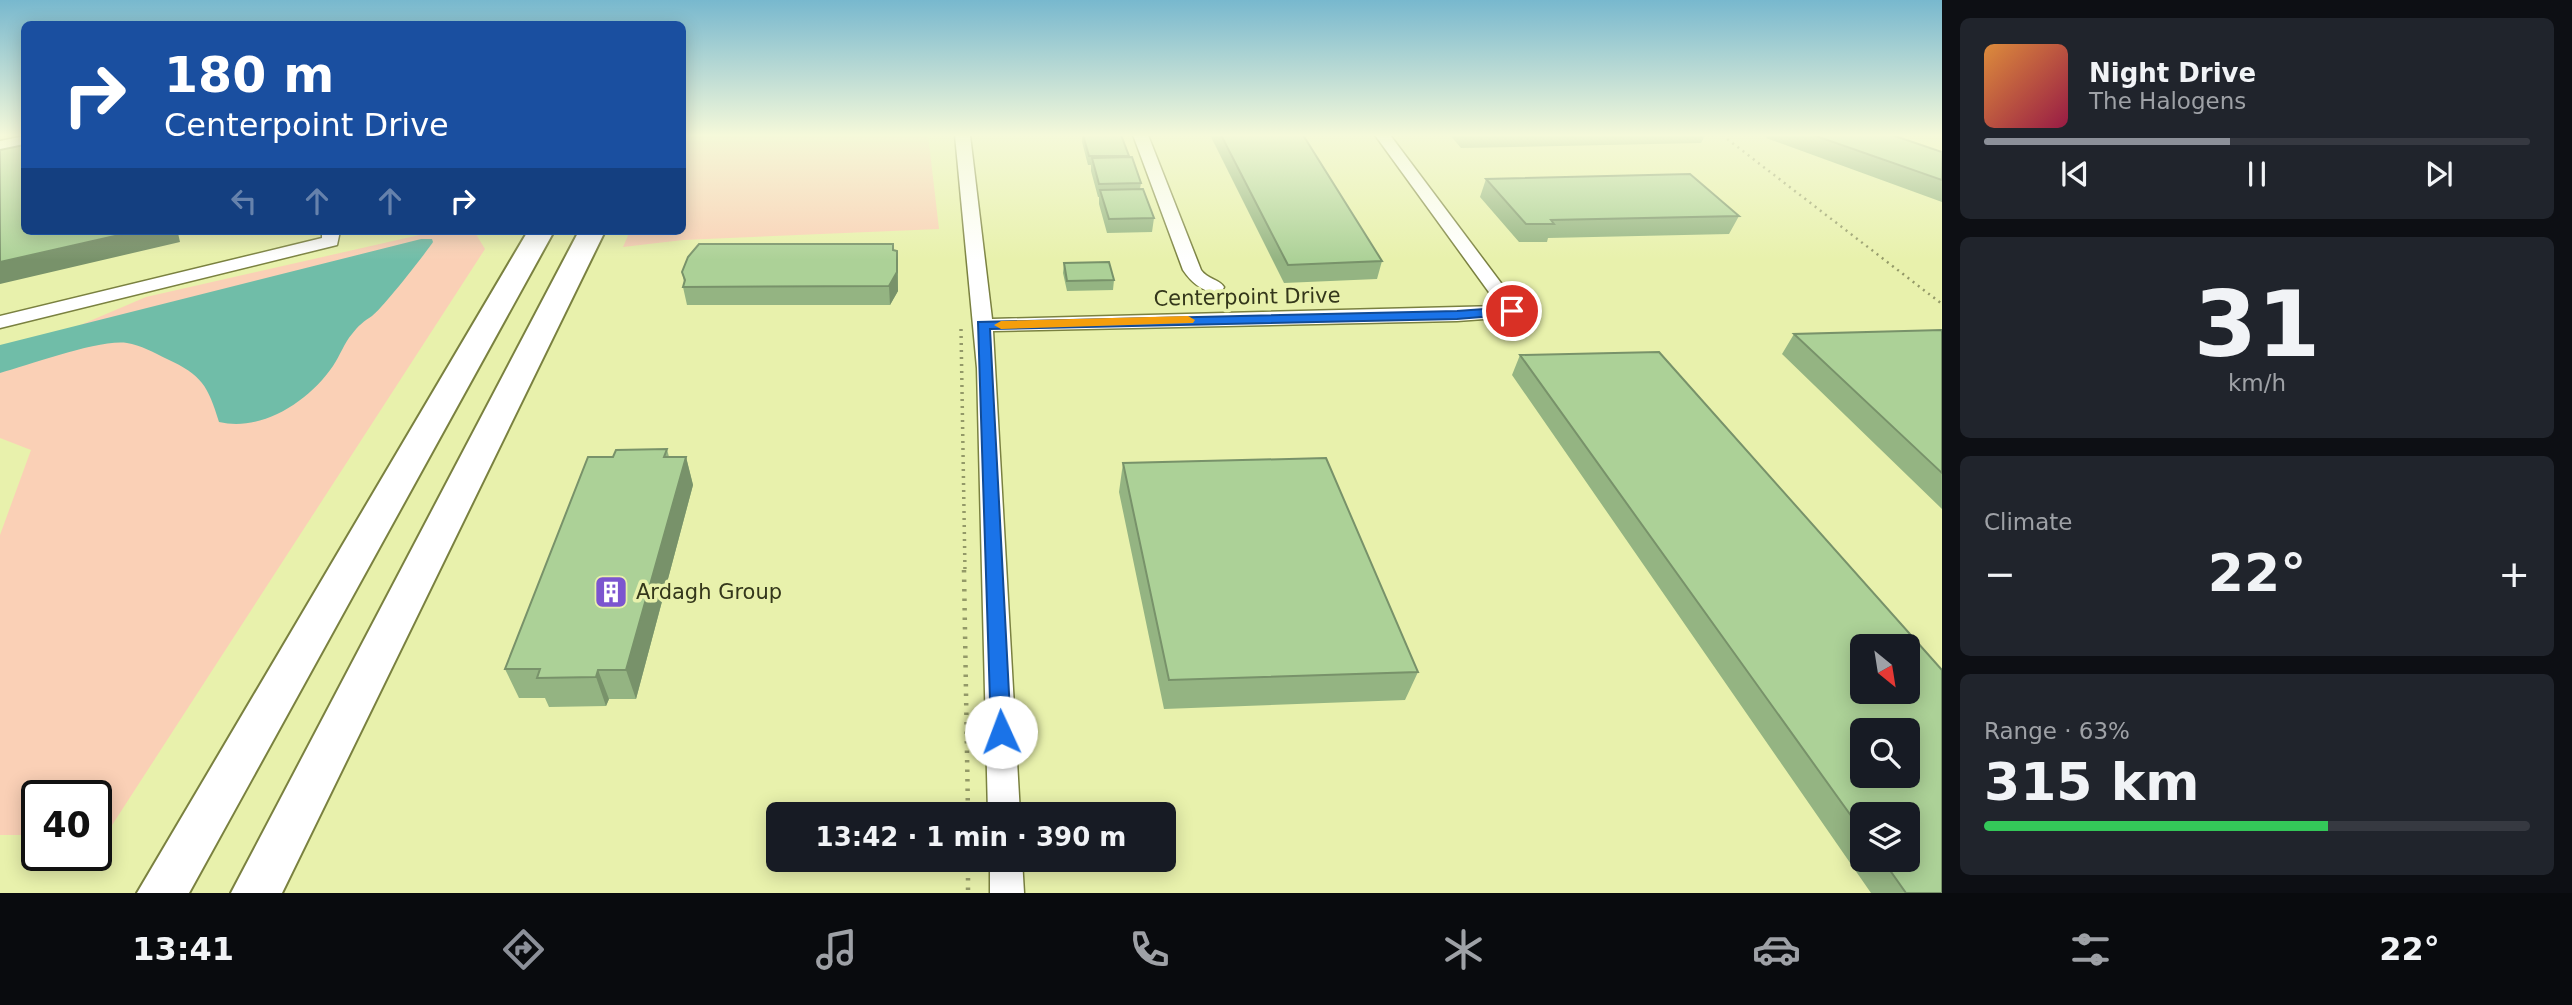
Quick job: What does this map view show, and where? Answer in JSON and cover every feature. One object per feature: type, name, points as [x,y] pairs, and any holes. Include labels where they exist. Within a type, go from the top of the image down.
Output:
[{"type":"highway","points":[[162,893],[539,235]]},
{"type":"highway","points":[[257,893],[590,235]]},
{"type":"street","points":[[964,177],[972,325],[996,582],[1004,802]]},
{"type":"street","points":[[1156,177],[1192,270],[1199,280],[1215,287]]},
{"type":"street","name":"Centerpoint Drive","points":[[972,325],[1457,315],[1512,311],[1413,177]]},
{"type":"street","points":[[0,322],[331,241],[331,235]]},
{"type":"street","points":[[1006,872],[1007,893]]},
{"type":"path","points":[[1776,177],[1942,304]]},
{"type":"path","points":[[968,802],[972,325]]},
{"type":"path","points":[[968,872],[968,893]]},
{"type":"shaded area","points":[[686,177],[933,177],[939,229],[683,240],[623,247],[628,235],[686,235]]},
{"type":"shaded area","points":[[419,235],[476,235],[485,249],[112,825],[112,780],[21,780],[21,835],[0,835],[0,535],[31,450],[0,438],[0,367],[10,355],[146,297]]},
{"type":"water","points":[[421,239],[432,239],[433,242],[385,303],[354,331],[323,379],[298,402],[268,418],[236,424],[219,422],[207,390],[196,376],[158,354],[127,343],[82,349],[0,373],[0,345]]},
{"type":"building","points":[[0,177],[21,177],[21,235],[119,235],[0,262]]},
{"type":"building","points":[[1097,177],[1139,177],[1141,183],[1099,184]]},
{"type":"building","points":[[1242,177],[1329,177],[1382,261],[1288,265]]},
{"type":"building","points":[[1693,177],[1739,216],[1551,220],[1554,224],[1526,224],[1486,179]]},
{"type":"building","points":[[1143,189],[1154,218],[1109,219],[1100,190]]},
{"type":"building","points":[[699,244],[893,244],[893,250],[897,251],[897,272],[889,286],[683,287],[685,280],[682,272],[688,257]]},
{"type":"building","points":[[1109,262],[1114,280],[1067,281],[1064,263]]},
{"type":"building","points":[[1942,330],[1942,473],[1794,334]]},
{"type":"building","points":[[1659,352],[1910,634],[1850,634],[1850,704],[1920,704],[1920,645],[1942,670],[1942,893],[1906,893],[1891,872],[1920,872],[1920,802],[1850,802],[1850,814],[1520,355]]},
{"type":"building","name":"Ardagh Group","points":[[667,449],[664,457],[686,457],[626,670],[598,670],[596,677],[537,678],[540,669],[505,669],[588,457],[613,457],[616,450]]},
{"type":"building","points":[[1326,458],[1418,672],[1169,680],[1123,463]]},
{"type":"slow traffic","points":[[1001,325],[1188,320]]},
{"type":"place","name":"Ardagh Group","points":[[611,592]]},
{"type":"route","points":[[1001,732],[987,368],[982,325],[1457,315],[1512,311]]}]
